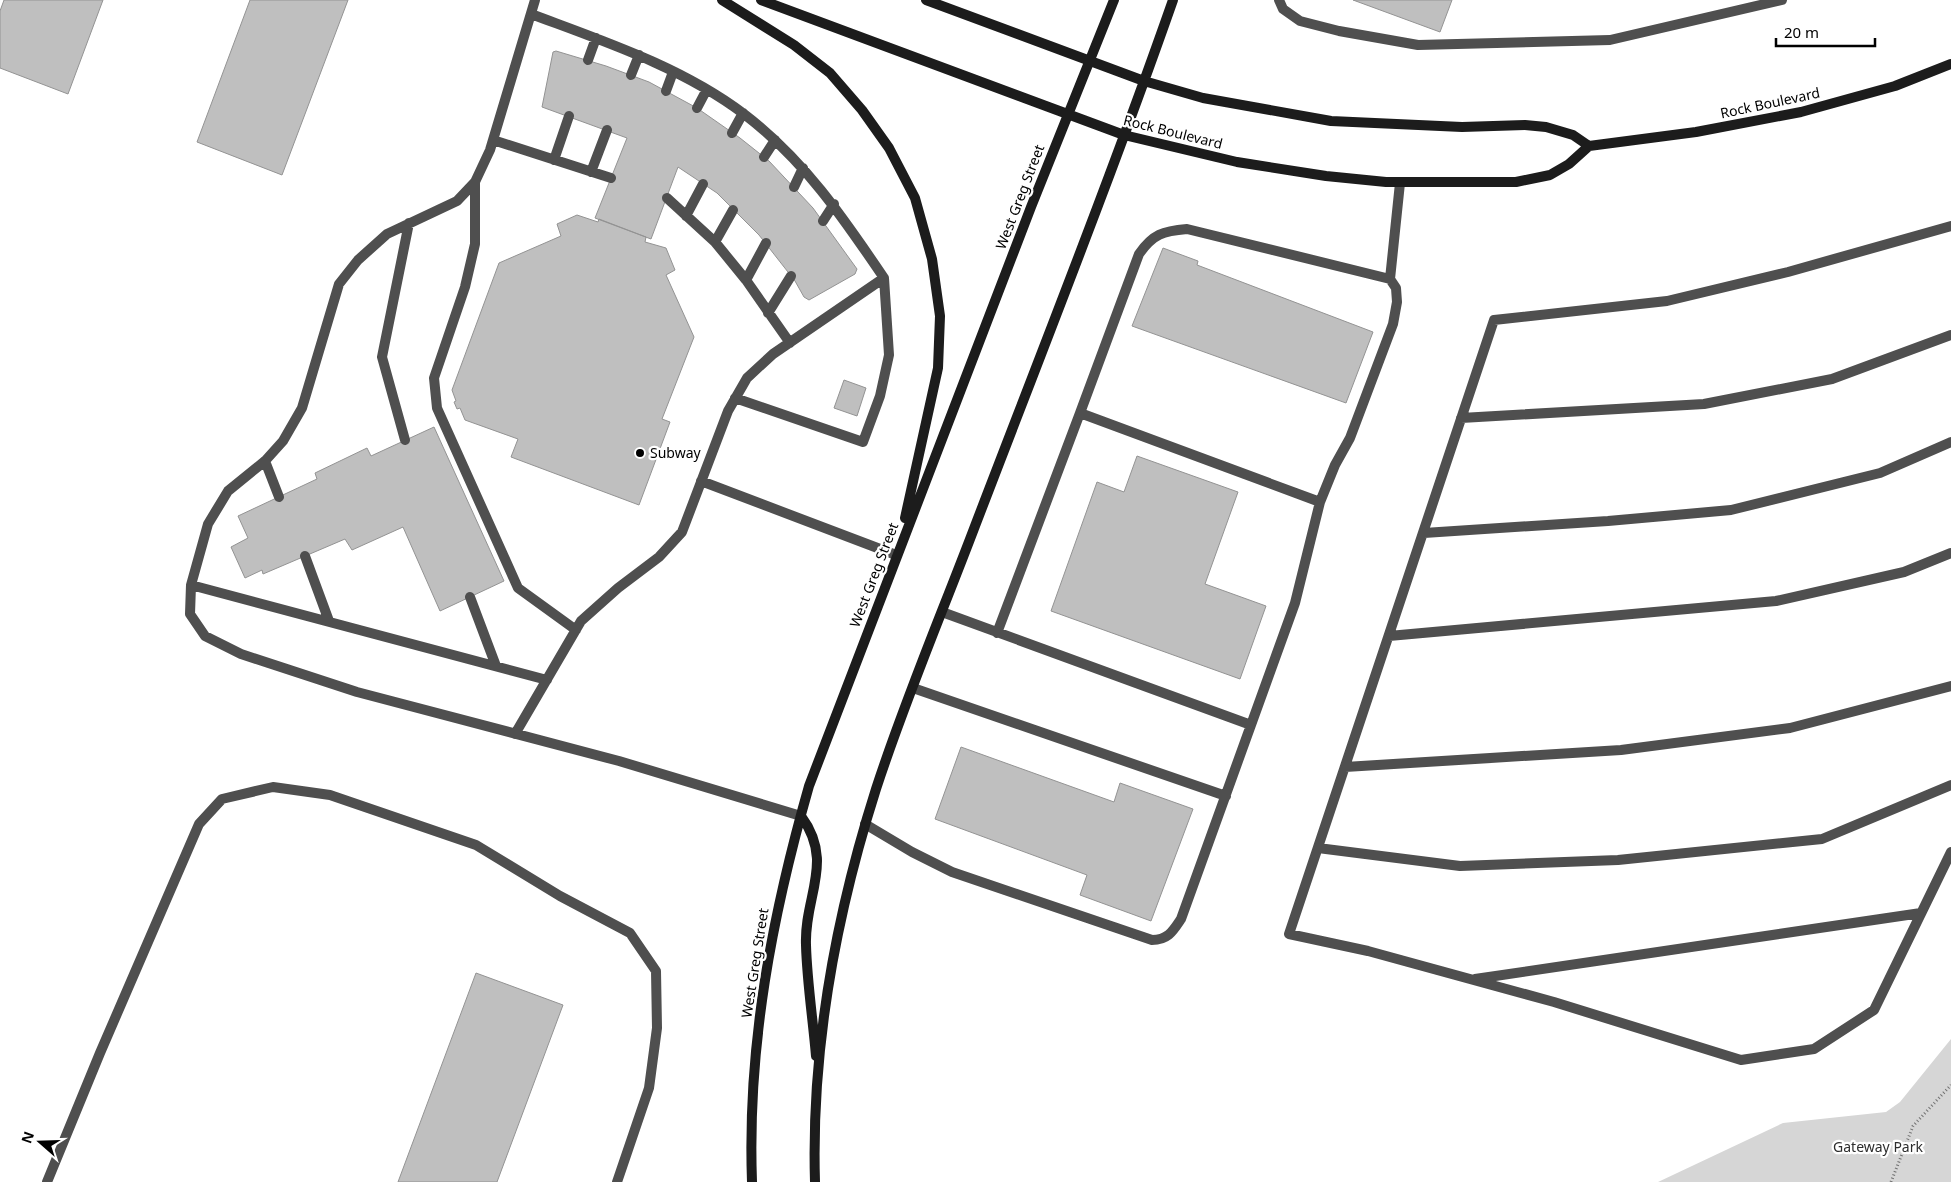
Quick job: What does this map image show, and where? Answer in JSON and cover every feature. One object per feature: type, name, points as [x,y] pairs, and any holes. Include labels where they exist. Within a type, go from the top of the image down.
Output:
[{"type":"main road","points":[[722,0],[794,45],[830,73],[862,110],[889,148],[915,198],[932,259],[940,316],[938,368],[896,556]]},
{"type":"main road","name":"Rock Boulevard","points":[[761,0],[1124,135],[1237,162],[1326,176],[1400,182],[1516,182],[1550,175],[1569,164],[1589,146],[1696,132],[1801,112],[1895,86],[1951,64]]},
{"type":"main road","points":[[926,0],[1144,80],[1212,100],[1331,121],[1444,127],[1525,125],[1546,127],[1573,135],[1589,146]]},
{"type":"main road","name":"West Greg Street","points":[[752,1182],[752,1099],[756,1042],[763,988],[784,876],[801,816],[846,684],[1067,115],[1114,0]]},
{"type":"main road","points":[[815,1182],[814,1152],[818,1078],[826,999],[839,931],[877,787],[1124,135],[1173,0]]},
{"type":"main road","points":[[801,816],[811,829],[816,842],[817,874],[806,944],[818,1078]]},
{"type":"lane","points":[[535,0],[493,140],[475,182],[457,201],[386,234],[358,260],[339,284],[302,408],[283,440],[265,461],[228,491],[208,524],[191,584],[190,614],[205,636],[241,654],[357,692],[629,764],[801,816]]},
{"type":"lane","points":[[1279,0],[1283,9],[1300,21],[1339,31],[1418,45],[1610,40],[1782,0]]},
{"type":"lane","points":[[531,14],[639,56],[673,72],[743,113],[775,140],[803,168],[834,204],[884,278],[889,355],[880,396],[863,442],[735,398]]},
{"type":"lane","points":[[588,60],[596,38]]},
{"type":"lane","points":[[631,75],[639,56]]},
{"type":"lane","points":[[666,91],[673,72]]},
{"type":"lane","points":[[697,108],[706,91]]},
{"type":"lane","points":[[732,133],[743,113]]},
{"type":"lane","points":[[554,160],[569,116]]},
{"type":"lane","points":[[591,172],[607,130]]},
{"type":"lane","points":[[493,140],[611,178]]},
{"type":"lane","points":[[764,157],[775,140]]},
{"type":"lane","points":[[794,187],[803,168]]},
{"type":"lane","points":[[475,182],[475,244],[465,286],[434,378],[437,408],[518,588],[576,630]]},
{"type":"lane","points":[[866,824],[912,852],[952,872],[1152,940],[1162,940],[1172,932],[1181,919],[1295,603],[1310,534],[1320,502],[1335,465],[1350,438],[1393,324],[1397,302],[1396,288],[1390,279],[1400,182]]},
{"type":"lane","points":[[686,216],[703,184]]},
{"type":"lane","points":[[667,198],[715,242],[746,280],[790,343]]},
{"type":"lane","points":[[823,222],[834,204]]},
{"type":"lane","points":[[715,242],[733,210]]},
{"type":"lane","points":[[405,440],[382,357],[409,223]]},
{"type":"lane","points":[[1951,226],[1788,272],[1667,301],[1494,320],[1289,934],[1368,951],[1472,979],[1554,1002],[1741,1060],[1814,1049],[1874,1010],[1951,852]]},
{"type":"lane","points":[[997,633],[1139,254],[1149,239],[1169,230],[1187,229],[1390,279]]},
{"type":"lane","points":[[746,280],[766,244]]},
{"type":"lane","points":[[768,313],[791,276]]},
{"type":"lane","points":[[515,734],[581,621],[618,588],[659,557],[682,532],[735,398],[747,378],[773,354],[884,278]]},
{"type":"lane","points":[[1461,418],[1704,404],[1832,379],[1951,335]]},
{"type":"lane","points":[[1080,413],[1320,502]]},
{"type":"lane","points":[[1424,533],[1608,522],[1731,510],[1880,473],[1951,442]]},
{"type":"lane","points":[[265,461],[279,497]]},
{"type":"lane","points":[[701,481],[896,556]]},
{"type":"lane","points":[[1390,636],[1776,601],[1904,572],[1951,553]]},
{"type":"lane","points":[[305,556],[329,621]]},
{"type":"lane","points":[[191,584],[547,680]]},
{"type":"lane","points":[[470,597],[496,666]]},
{"type":"lane","points":[[942,612],[1251,725]]},
{"type":"lane","points":[[1345,767],[1621,750],[1790,728],[1951,686]]},
{"type":"lane","points":[[913,688],[1226,796]]},
{"type":"lane","points":[[1318,848],[1460,866],[1618,860],[1822,838],[1951,785]]},
{"type":"lane","points":[[47,1182],[100,1053],[199,824],[222,799],[273,786],[330,795],[476,845],[560,896],[630,933],[656,972],[658,1028],[649,1088],[617,1182]]},
{"type":"lane","points":[[1472,979],[1921,913]]},
{"type":"path","points":[[1891,1182],[1913,1126],[1951,1084]]},
{"type":"green space","name":"Gateway Park","points":[[1951,1039],[1951,1182],[1658,1182],[1783,1123],[1886,1112],[1900,1102]]},
{"type":"building","points":[[4,0],[103,0],[68,94],[0,68],[0,11]]},
{"type":"building","points":[[250,0],[348,0],[282,175],[197,142]]},
{"type":"building","points":[[1353,0],[1452,0],[1440,32]]},
{"type":"building","points":[[556,51],[606,66],[649,82],[697,108],[740,138],[769,161],[813,208],[857,269],[855,274],[809,300],[804,297],[795,281],[759,235],[717,193],[678,167],[651,239],[595,218],[627,138],[542,107],[553,52]]},
{"type":"building","points":[[577,215],[598,222],[599,219],[646,237],[645,242],[666,248],[675,270],[666,275],[694,337],[662,419],[670,422],[639,505],[511,457],[518,439],[465,420],[460,408],[457,409],[454,402],[456,401],[452,390],[499,263],[561,236],[557,224]]},
{"type":"building","points":[[1163,248],[1198,261],[1197,265],[1373,332],[1346,403],[1132,326]]},
{"type":"building","points":[[844,380],[866,388],[857,416],[834,408]]},
{"type":"building","points":[[434,427],[504,581],[440,611],[403,527],[352,550],[345,539],[263,574],[262,570],[245,578],[231,547],[248,538],[238,516],[317,479],[315,473],[367,448],[371,456]]},
{"type":"building","points":[[1137,456],[1238,492],[1205,584],[1266,606],[1240,679],[1051,611],[1097,482],[1124,492]]},
{"type":"building","points":[[961,747],[1114,802],[1120,783],[1193,809],[1151,921],[1080,895],[1087,875],[935,819]]},
{"type":"building","points":[[476,973],[563,1005],[497,1182],[398,1182]]},
{"type":"place","name":"Subway","points":[[640,453]]}]
